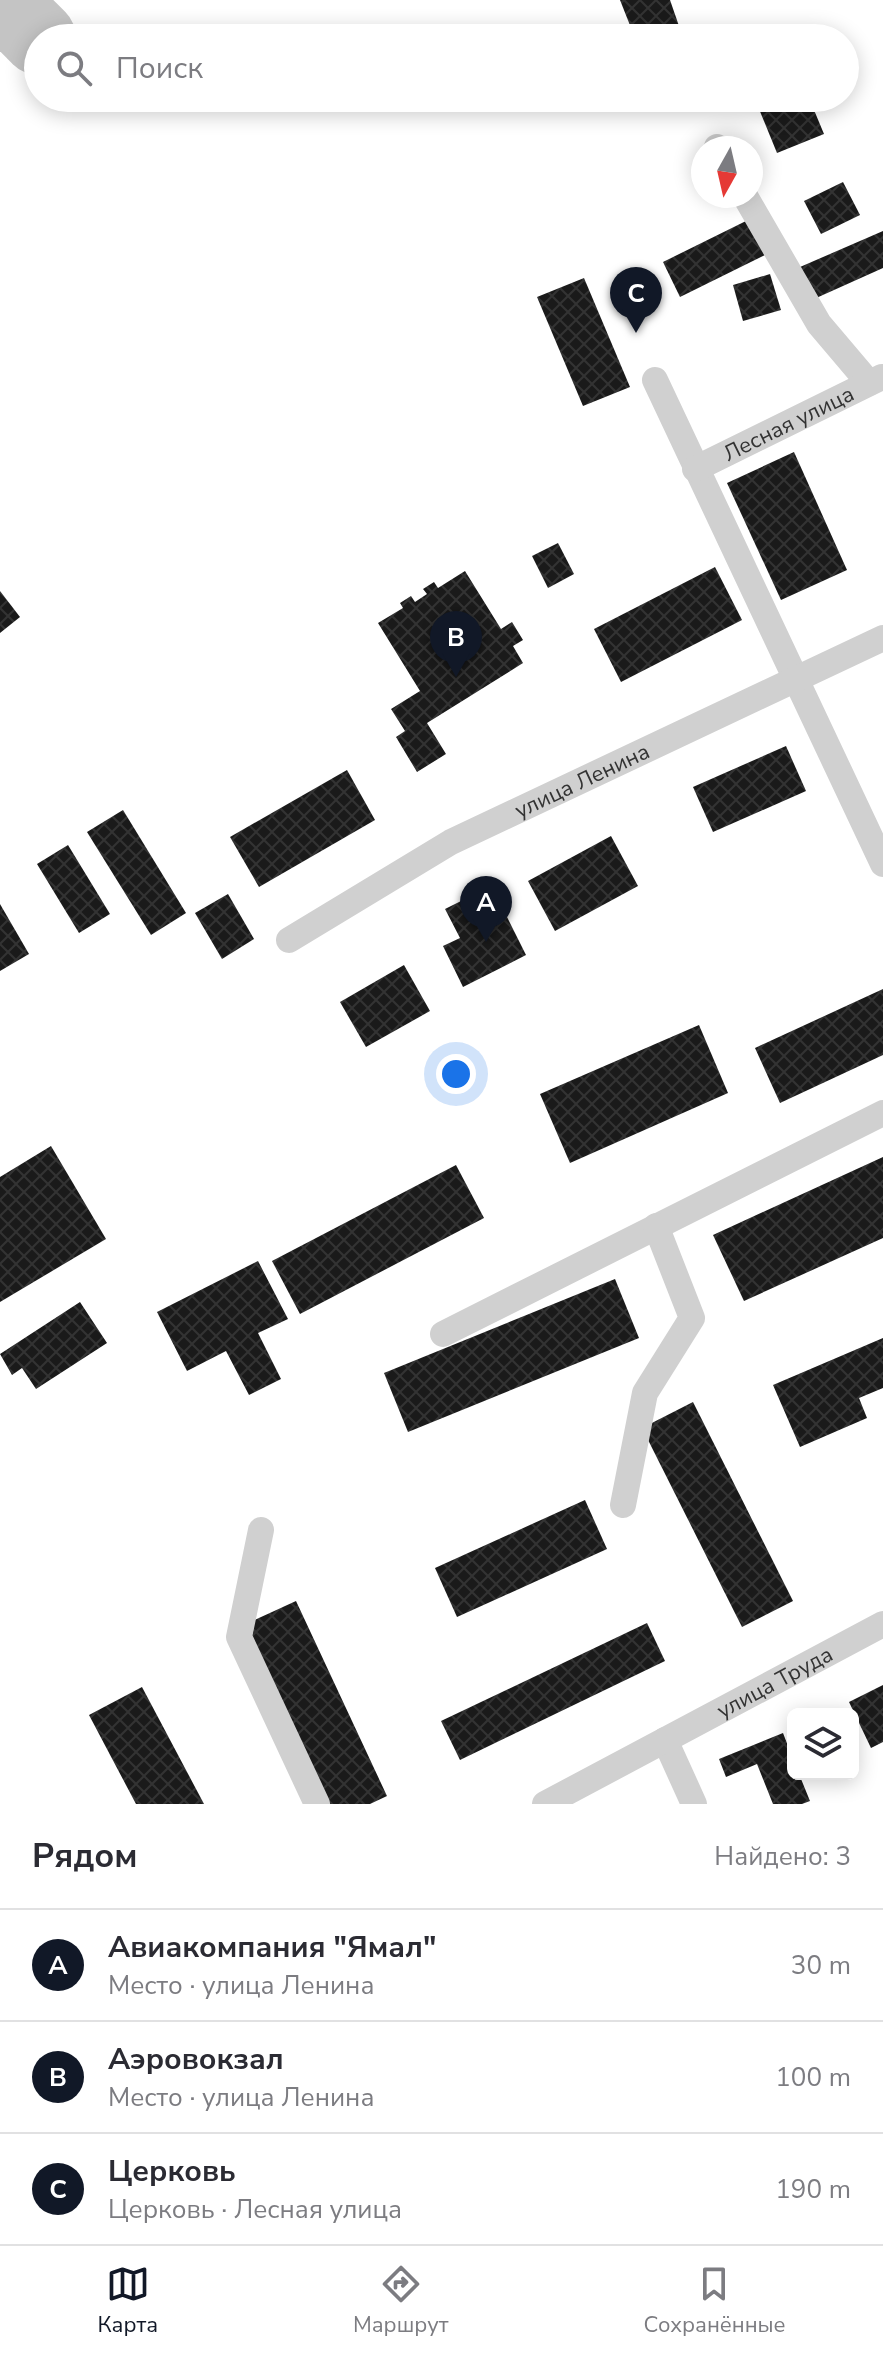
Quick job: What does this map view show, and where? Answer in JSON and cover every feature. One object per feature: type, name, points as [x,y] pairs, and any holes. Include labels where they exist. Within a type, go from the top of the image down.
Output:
[{"type":"street","points":[[752,208],[819,324],[876,379]]},
{"type":"street","name":"Лесная улица","points":[[695,469],[876,379]]},
{"type":"street","points":[[655,380],[883,864]]},
{"type":"street","name":"улица Ленина","points":[[289,940],[451,842],[883,638]]},
{"type":"street","points":[[443,1334],[883,1113]]},
{"type":"street","points":[[623,1505],[645,1393],[692,1318],[656,1226]]},
{"type":"street","points":[[261,1530],[239,1637],[317,1804]]},
{"type":"street","name":"улица Труда","points":[[545,1804],[883,1624]]},
{"type":"street","points":[[665,1740],[694,1804]]},
{"type":"building","points":[[620,0],[670,0],[678,24],[629,24]]},
{"type":"building","points":[[760,112],[815,112],[824,134],[777,153]]},
{"type":"building","points":[[843,182],[860,215],[821,234],[804,201]]},
{"type":"building","points":[[748,220],[765,255],[680,297],[663,262]]},
{"type":"building","points":[[883,231],[883,268],[814,299],[800,267]]},
{"type":"building","points":[[770,274],[781,310],[743,321],[733,285]]},
{"type":"building","points":[[584,278],[630,387],[583,406],[537,297]]},
{"type":"building","points":[[794,452],[847,570],[781,600],[727,483]]},
{"type":"building","points":[[558,543],[574,574],[548,588],[532,556]]},
{"type":"building","points":[[715,567],[742,620],[621,682],[594,629]]},
{"type":"building","points":[[465,571],[501,629],[512,622],[523,640],[513,646],[523,663],[427,723],[446,754],[417,772],[396,737],[405,731],[391,709],[420,691],[378,623],[403,608],[400,603],[411,596],[415,602],[427,594],[423,589],[434,582],[438,588]]},
{"type":"building","points":[[0,591],[20,617],[0,633]]},
{"type":"building","points":[[786,746],[806,791],[713,832],[693,787]]},
{"type":"building","points":[[347,770],[375,820],[259,887],[230,837]]},
{"type":"building","points":[[123,810],[186,913],[151,935],[87,832]]},
{"type":"building","points":[[611,836],[638,886],[555,931],[528,881]]},
{"type":"building","points":[[68,845],[110,914],[79,933],[37,864]]},
{"type":"building","points":[[228,894],[254,939],[222,959],[195,913]]},
{"type":"building","points":[[473,895],[488,924],[506,915],[526,955],[463,987],[443,946],[460,938],[445,909]]},
{"type":"building","points":[[0,904],[29,954],[0,971]]},
{"type":"building","points":[[404,965],[430,1011],[366,1047],[340,1002]]},
{"type":"building","points":[[883,989],[883,1055],[780,1103],[755,1048]]},
{"type":"building","points":[[699,1025],[728,1093],[570,1163],[540,1094]]},
{"type":"building","points":[[51,1146],[106,1239],[0,1302],[0,1177]]},
{"type":"building","points":[[883,1157],[883,1238],[744,1301],[713,1235]]},
{"type":"building","points":[[456,1165],[484,1218],[300,1314],[272,1261]]},
{"type":"building","points":[[258,1261],[288,1319],[258,1333],[281,1379],[249,1395],[226,1351],[187,1371],[157,1312]]},
{"type":"building","points":[[615,1279],[639,1338],[408,1432],[384,1373]]},
{"type":"building","points":[[80,1302],[107,1343],[36,1389],[22,1368],[12,1375],[0,1354]]},
{"type":"building","points":[[883,1338],[883,1388],[859,1398],[867,1418],[800,1447],[773,1385]]},
{"type":"building","points":[[693,1402],[793,1601],[742,1627],[642,1428]]},
{"type":"building","points":[[585,1500],[607,1549],[457,1617],[435,1568]]},
{"type":"building","points":[[296,1601],[387,1796],[370,1804],[330,1804],[246,1624]]},
{"type":"building","points":[[647,1623],[665,1661],[460,1760],[441,1721]]},
{"type":"building","points":[[883,1685],[883,1742],[871,1748],[859,1723],[859,1708],[852,1708],[849,1702]]},
{"type":"building","points":[[142,1687],[204,1804],[136,1804],[89,1715]]},
{"type":"building","points":[[783,1733],[787,1743],[787,1780],[801,1780],[810,1801],[773,1804],[757,1764],[726,1777],[719,1759]]},
{"type":"taxiway","points":[[1,0],[25,24]]},
{"type":"place","name":"Церковь","points":[[636,333]]},
{"type":"place","name":"Аэровокзал","points":[[456,677]]},
{"type":"place","name":"Авиакомпания \"Ямал\"","points":[[486,942]]}]
